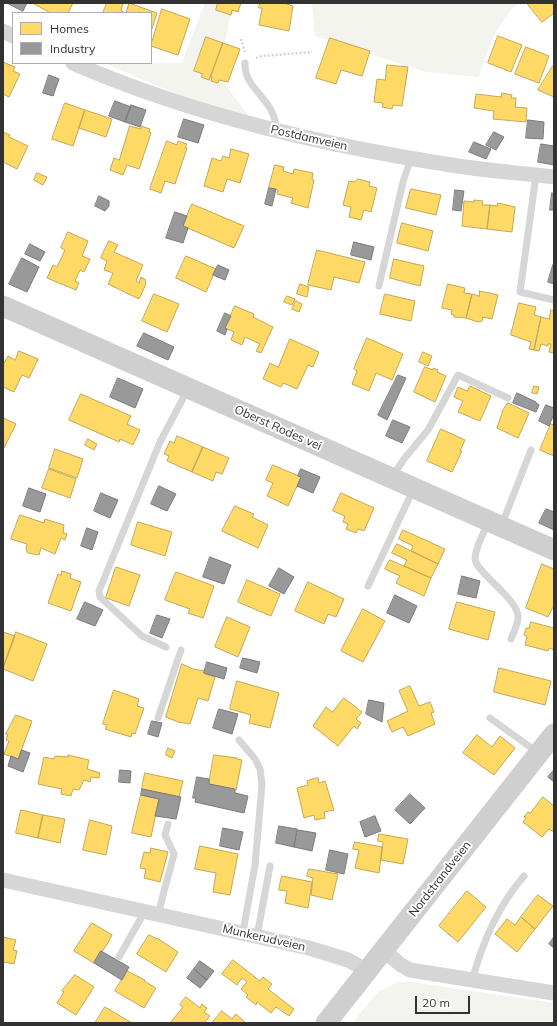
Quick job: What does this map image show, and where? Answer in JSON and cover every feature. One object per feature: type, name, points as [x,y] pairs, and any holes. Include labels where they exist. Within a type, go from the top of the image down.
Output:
[{"type":"street","points":[[3,31],[12,36]]},
{"type":"street","name":"Postdamveien","points":[[76,64],[158,96],[276,130],[341,146],[459,166],[554,177]]},
{"type":"street","name":"Oberst Rodes vei","points":[[3,306],[554,550]]},
{"type":"street","name":"Nordstrandveien","points":[[326,1023],[554,734]]},
{"type":"street","name":"Munkerudveien","points":[[3,880],[250,934],[330,954],[348,960],[368,971]]},
{"type":"street","points":[[384,950],[401,965],[410,970],[554,993]]},
{"type":"lane","points":[[245,63],[247,78],[273,110],[276,120],[276,130]]},
{"type":"lane","points":[[378,286],[403,182],[411,158]]},
{"type":"lane","points":[[536,174],[520,292],[554,300]]},
{"type":"lane","points":[[392,478],[404,459],[428,430],[458,375],[508,398]]},
{"type":"lane","points":[[166,646],[142,636],[100,597],[99,591],[160,442],[188,389]]},
{"type":"lane","points":[[511,639],[518,616],[515,608],[493,581],[476,564],[475,558],[477,548],[495,524],[531,450]]},
{"type":"lane","points":[[368,586],[414,488]]},
{"type":"lane","points":[[158,718],[181,650]]},
{"type":"lane","points":[[490,718],[539,753]]},
{"type":"lane","points":[[239,740],[255,759],[260,769],[262,785],[250,934]]},
{"type":"lane","points":[[119,957],[152,912],[174,854],[165,835],[168,824]]},
{"type":"lane","points":[[250,934],[270,866]]},
{"type":"lane","points":[[472,981],[487,937],[503,904],[524,876]]},
{"type":"path","points":[[241,39],[245,53]]},
{"type":"path","points":[[245,63],[262,56],[312,52]]},
{"type":"shaded area","points":[[205,3],[241,3],[230,17],[225,43],[213,68],[250,118],[179,95],[106,64],[182,63]]},
{"type":"shaded area","points":[[312,3],[519,3],[511,10],[499,27],[489,47],[479,77],[426,72],[315,36]]},
{"type":"shaded area","points":[[398,982],[412,982],[554,1003],[554,1023],[352,1023],[378,992]]},
{"type":"building: Homes","points":[[33,3],[73,3],[68,12],[49,12]]},
{"type":"building: Homes","points":[[107,3],[123,3],[121,11],[124,12],[103,12]]},
{"type":"building: Homes","points":[[129,3],[157,13],[152,29],[152,12],[126,12]]},
{"type":"building: Homes","points":[[218,3],[241,3],[238,12],[232,10],[231,15],[216,10]]},
{"type":"building: Homes","points":[[260,3],[284,3],[293,6],[289,31],[259,25],[262,8],[259,8]]},
{"type":"building: Homes","points":[[527,3],[554,3],[554,13],[542,22]]},
{"type":"building: Homes","points":[[162,9],[190,19],[178,55],[152,46]]},
{"type":"building: Homes","points":[[498,36],[522,45],[511,72],[488,63]]},
{"type":"building: Homes","points":[[206,37],[223,43],[209,80],[201,77],[203,74],[194,71]]},
{"type":"building: Homes","points":[[330,38],[370,51],[362,76],[341,70],[336,84],[316,78]]},
{"type":"building: Homes","points":[[223,43],[240,49],[228,82],[219,80],[218,83],[211,81],[211,77]]},
{"type":"building: Homes","points":[[526,47],[549,56],[539,83],[515,74]]},
{"type":"building: Homes","points":[[3,62],[15,67],[13,71],[20,74],[9,97],[3,94]]},
{"type":"building: Homes","points":[[387,65],[408,67],[402,106],[393,105],[392,109],[382,107],[383,103],[374,102],[377,79],[385,80]]},
{"type":"building: Homes","points":[[553,66],[554,67],[554,97],[538,90]]},
{"type":"building: Homes","points":[[502,93],[512,95],[511,98],[516,98],[515,107],[527,108],[526,122],[493,119],[494,111],[474,108],[476,94],[501,97]]},
{"type":"building: Homes","points":[[65,103],[85,110],[73,146],[52,139]]},
{"type":"building: Homes","points":[[85,110],[112,119],[106,137],[79,128]]},
{"type":"building: Homes","points":[[130,126],[141,129],[141,126],[150,129],[149,132],[151,133],[139,169],[127,165],[123,175],[110,170],[114,158],[119,160]]},
{"type":"building: Homes","points":[[3,132],[10,135],[9,137],[28,146],[17,169],[3,162]]},
{"type":"building: Homes","points":[[167,141],[177,145],[178,141],[187,144],[185,148],[187,148],[175,184],[165,181],[161,193],[150,189]]},
{"type":"building: Homes","points":[[231,149],[249,154],[240,183],[227,179],[223,192],[204,186],[212,158],[221,161],[223,156],[229,158]]},
{"type":"building: Homes","points":[[275,165],[284,167],[283,171],[293,174],[294,169],[313,173],[312,179],[314,180],[308,208],[291,203],[293,198],[277,194],[278,190],[269,188]]},
{"type":"building: Homes","points":[[37,173],[47,177],[43,185],[34,180]]},
{"type":"building: Homes","points":[[358,179],[370,182],[369,186],[377,188],[371,212],[364,210],[361,220],[349,217],[351,207],[343,205],[349,181],[354,182]]},
{"type":"building: Homes","points":[[411,189],[441,195],[436,215],[406,208]]},
{"type":"building: Homes","points":[[474,200],[483,201],[482,205],[490,205],[487,229],[462,226],[464,201],[474,202]]},
{"type":"building: Homes","points":[[498,203],[515,207],[512,232],[487,229],[490,205],[497,206]]},
{"type":"building: Homes","points":[[192,204],[244,226],[234,248],[183,226]]},
{"type":"building: Homes","points":[[402,223],[433,231],[428,251],[397,243]]},
{"type":"building: Homes","points":[[68,232],[88,241],[82,256],[90,259],[84,272],[80,270],[75,281],[79,283],[76,290],[47,278],[53,265],[57,267],[65,250],[61,248]]},
{"type":"building: Homes","points":[[109,241],[118,245],[114,252],[143,265],[136,281],[139,283],[141,277],[146,280],[146,284],[139,299],[108,284],[113,273],[104,270],[107,261],[101,258]]},
{"type":"building: Homes","points":[[317,250],[365,262],[359,283],[334,277],[331,290],[308,285]]},
{"type":"building: Homes","points":[[186,256],[216,269],[206,292],[176,278]]},
{"type":"building: Homes","points":[[394,259],[424,266],[420,286],[390,278]]},
{"type":"building: Homes","points":[[300,284],[309,287],[307,297],[297,294]]},
{"type":"building: Homes","points":[[448,284],[465,288],[464,293],[472,294],[466,318],[454,317],[454,315],[451,314],[452,310],[442,308]]},
{"type":"building: Homes","points":[[480,291],[498,295],[492,319],[483,317],[482,321],[478,322],[466,318],[472,294],[479,296]]},
{"type":"building: Homes","points":[[154,294],[179,304],[167,332],[142,321]]},
{"type":"building: Homes","points":[[385,294],[415,301],[411,321],[380,314]]},
{"type":"building: Homes","points":[[287,296],[295,299],[292,305],[284,302]]},
{"type":"building: Homes","points":[[296,301],[302,304],[299,312],[292,309]]},
{"type":"building: Homes","points":[[519,303],[536,307],[534,315],[541,317],[534,350],[529,349],[531,342],[511,335]]},
{"type":"building: Homes","points":[[235,306],[254,314],[253,317],[273,327],[261,353],[256,351],[260,344],[245,337],[242,345],[231,340],[234,332],[225,328]]},
{"type":"building: Homes","points":[[551,310],[554,311],[554,353],[549,352],[551,344],[548,344],[548,346],[541,344],[539,351],[534,350],[541,317],[549,319]]},
{"type":"building: Homes","points":[[367,338],[403,354],[392,380],[376,373],[369,391],[352,384],[357,371],[354,369]]},
{"type":"building: Homes","points":[[290,339],[319,352],[313,367],[308,365],[297,389],[283,383],[281,387],[263,379],[270,363],[278,367]]},
{"type":"building: Homes","points":[[19,351],[38,359],[29,378],[22,375],[14,392],[3,387],[3,365],[8,356],[15,360]]},
{"type":"building: Homes","points":[[423,352],[432,356],[428,366],[419,362]]},
{"type":"building: Homes","points":[[425,367],[438,370],[437,372],[446,376],[435,402],[414,392]]},
{"type":"building: Homes","points":[[470,386],[491,396],[480,421],[458,412],[463,401],[454,397],[458,387],[467,391]]},
{"type":"building: Homes","points":[[534,386],[539,387],[537,394],[532,393]]},
{"type":"building: Homes","points":[[81,394],[131,416],[127,424],[140,430],[133,445],[120,439],[119,442],[69,420]]},
{"type":"building: Homes","points":[[508,403],[529,413],[518,438],[497,428],[503,410]]},
{"type":"building: Homes","points":[[3,418],[16,424],[4,448],[3,448]]},
{"type":"building: Homes","points":[[551,424],[554,425],[554,456],[540,450]]},
{"type":"building: Homes","points":[[441,429],[465,440],[460,451],[462,451],[452,472],[427,461]]},
{"type":"building: Homes","points":[[177,436],[203,447],[192,472],[167,461],[169,456],[164,454],[170,441],[174,443]]},
{"type":"building: Homes","points":[[88,439],[97,444],[94,450],[85,445]]},
{"type":"building: Homes","points":[[203,447],[229,458],[222,474],[216,472],[213,481],[192,472]]},
{"type":"building: Homes","points":[[55,449],[83,459],[77,478],[49,468]]},
{"type":"building: Homes","points":[[273,465],[301,477],[288,506],[267,496],[273,483],[266,480]]},
{"type":"building: Homes","points":[[49,469],[76,479],[70,498],[42,488]]},
{"type":"building: Homes","points":[[341,493],[374,508],[364,531],[358,529],[356,533],[346,529],[348,524],[343,522],[345,516],[333,511]]},
{"type":"building: Homes","points":[[235,506],[254,514],[252,517],[268,525],[258,548],[222,531]]},
{"type":"building: Homes","points":[[20,515],[44,523],[45,519],[64,525],[63,533],[67,534],[65,540],[61,538],[55,554],[41,548],[39,555],[28,553],[26,550],[27,544],[11,539]]},
{"type":"building: Homes","points":[[138,522],[172,532],[165,556],[131,545]]},
{"type":"building: Homes","points":[[403,530],[445,549],[438,564],[411,551],[413,546],[399,539]]},
{"type":"building: Homes","points":[[397,544],[438,564],[431,578],[404,566],[407,560],[392,553]]},
{"type":"building: Homes","points":[[390,560],[431,578],[424,596],[396,583],[400,576],[385,569]]},
{"type":"building: Homes","points":[[542,564],[554,569],[554,605],[548,617],[526,608]]},
{"type":"building: Homes","points":[[116,567],[140,575],[129,606],[106,598]]},
{"type":"building: Homes","points":[[62,571],[71,574],[70,578],[81,582],[71,611],[48,603],[58,574],[61,575]]},
{"type":"building: Homes","points":[[176,572],[214,586],[203,618],[188,613],[190,609],[165,600]]},
{"type":"building: Homes","points":[[247,580],[280,594],[271,616],[238,602]]},
{"type":"building: Homes","points":[[308,582],[344,599],[336,617],[328,614],[324,624],[295,611]]},
{"type":"building: Homes","points":[[457,602],[495,612],[488,640],[449,629]]},
{"type":"building: Homes","points":[[363,609],[385,621],[363,662],[341,651]]},
{"type":"building: Homes","points":[[227,617],[250,627],[238,657],[215,647]]},
{"type":"building: Homes","points":[[531,622],[554,628],[554,650],[549,648],[548,651],[525,645],[527,636],[524,635],[526,628],[529,628]]},
{"type":"building: Homes","points":[[3,632],[15,636],[3,668]]},
{"type":"building: Homes","points":[[16,632],[47,644],[33,681],[3,669]]},
{"type":"building: Homes","points":[[182,664],[193,669],[205,671],[205,674],[215,677],[208,701],[198,698],[190,724],[178,722],[166,717]]},
{"type":"building: Homes","points":[[499,668],[551,681],[545,705],[494,692]]},
{"type":"building: Homes","points":[[237,681],[279,693],[270,728],[249,723],[251,715],[230,709]]},
{"type":"building: Homes","points":[[410,686],[419,706],[430,702],[434,712],[431,713],[435,724],[408,736],[403,727],[392,732],[387,721],[408,711],[399,691]]},
{"type":"building: Homes","points":[[114,690],[139,699],[137,706],[144,708],[135,734],[132,733],[131,737],[105,729],[107,725],[103,724]]},
{"type":"building: Homes","points":[[344,698],[362,712],[356,719],[361,723],[357,729],[354,726],[338,746],[313,726],[326,707],[332,712]]},
{"type":"building: Homes","points":[[16,715],[32,721],[18,759],[4,754],[9,741],[6,740],[8,734],[6,734]]},
{"type":"building: Homes","points":[[477,735],[492,747],[500,736],[515,748],[494,775],[463,753]]},
{"type":"building: Homes","points":[[168,748],[175,751],[172,758],[166,755]]},
{"type":"building: Homes","points":[[68,755],[89,760],[87,769],[100,773],[99,778],[91,777],[90,782],[84,780],[79,790],[73,789],[71,796],[61,794],[62,789],[38,784],[44,757],[54,759],[55,756],[68,757]]},
{"type":"building: Homes","points":[[214,755],[242,760],[236,790],[209,784]]},
{"type":"building: Homes","points":[[145,773],[183,781],[179,797],[142,789]]},
{"type":"building: Homes","points":[[318,778],[319,783],[325,781],[334,810],[324,812],[325,818],[315,820],[314,815],[304,818],[297,788],[308,785],[307,781]]},
{"type":"building: Homes","points":[[141,795],[159,799],[151,837],[132,833]]},
{"type":"building: Homes","points":[[543,797],[554,806],[554,832],[549,829],[542,837],[523,822],[526,818],[524,817],[528,812],[530,813]]},
{"type":"building: Homes","points":[[21,810],[43,815],[38,838],[16,833]]},
{"type":"building: Homes","points":[[43,815],[65,819],[60,843],[38,838]]},
{"type":"building: Homes","points":[[90,820],[112,826],[106,855],[83,850]]},
{"type":"building: Homes","points":[[379,834],[408,839],[403,864],[381,860],[383,842],[378,841]]},
{"type":"building: Homes","points":[[355,842],[382,847],[379,873],[355,868],[359,850],[353,849]]},
{"type":"building: Homes","points":[[200,846],[238,854],[230,895],[213,892],[216,873],[195,869]]},
{"type":"building: Homes","points":[[151,848],[168,852],[160,882],[144,878],[146,869],[140,868],[144,852],[150,853]]},
{"type":"building: Homes","points":[[309,869],[338,874],[332,900],[311,895],[313,878],[307,876]]},
{"type":"building: Homes","points":[[282,876],[312,882],[308,908],[285,903],[287,891],[279,890]]},
{"type":"building: Homes","points":[[467,891],[486,907],[458,942],[439,926]]},
{"type":"building: Homes","points":[[538,895],[553,906],[535,929],[521,917]]},
{"type":"building: Homes","points":[[521,917],[535,929],[517,952],[495,934],[507,919],[515,925]]},
{"type":"building: Homes","points":[[92,923],[112,935],[94,963],[74,951]]},
{"type":"building: Homes","points":[[149,935],[157,938],[178,952],[166,972],[137,954]]},
{"type":"building: Homes","points":[[3,937],[16,940],[13,950],[17,951],[14,964],[3,962]]},
{"type":"building: Homes","points":[[233,960],[260,981],[263,977],[272,984],[268,989],[294,1009],[289,1016],[276,1007],[271,1013],[257,1002],[256,1005],[246,997],[248,995],[241,989],[247,982],[242,978],[237,985],[222,974]]},
{"type":"building: Homes","points":[[127,971],[145,980],[144,981],[156,988],[144,1008],[115,991]]},
{"type":"building: Homes","points":[[75,975],[94,987],[76,1015],[57,1003],[64,992],[62,991]]},
{"type":"building: Homes","points":[[186,997],[200,1008],[202,1004],[207,1008],[204,1012],[210,1016],[204,1023],[170,1023],[183,1007],[180,1005]]},
{"type":"building: Homes","points":[[105,1007],[132,1023],[95,1023]]},
{"type":"building: Homes","points":[[222,1011],[232,1019],[236,1014],[246,1023],[212,1023]]},
{"type":"building: Industry","points":[[7,3],[27,3],[23,11]]},
{"type":"building: Industry","points":[[49,75],[59,79],[53,96],[43,93]]},
{"type":"building: Industry","points":[[115,101],[131,107],[125,122],[109,116]]},
{"type":"building: Industry","points":[[131,105],[146,110],[140,127],[125,122]]},
{"type":"building: Industry","points":[[184,119],[204,125],[198,143],[178,137]]},
{"type":"building: Industry","points":[[528,120],[544,122],[543,139],[526,138]]},
{"type":"building: Industry","points":[[494,132],[504,137],[496,150],[486,145]]},
{"type":"building: Industry","points":[[474,142],[491,149],[486,159],[469,152]]},
{"type":"building: Industry","points":[[541,144],[554,146],[554,165],[538,162]]},
{"type":"building: Industry","points":[[269,188],[276,189],[272,206],[265,204]]},
{"type":"building: Industry","points":[[455,190],[464,191],[461,211],[453,210]]},
{"type":"building: Industry","points":[[552,193],[554,194],[554,210],[550,210]]},
{"type":"building: Industry","points":[[99,196],[109,201],[109,206],[105,211],[95,206]]},
{"type":"building: Industry","points":[[175,212],[187,216],[183,226],[188,228],[183,243],[166,238]]},
{"type":"building: Industry","points":[[354,242],[374,247],[371,260],[351,255]]},
{"type":"building: Industry","points":[[30,244],[45,252],[40,261],[25,254]]},
{"type":"building: Industry","points":[[22,258],[39,267],[27,292],[9,284]]},
{"type":"building: Industry","points":[[218,265],[229,270],[225,280],[213,275]]},
{"type":"building: Industry","points":[[553,265],[554,266],[554,284],[548,282]]},
{"type":"building: Industry","points":[[225,313],[231,316],[225,328],[227,329],[225,335],[217,331]]},
{"type":"building: Industry","points":[[144,333],[174,347],[168,360],[137,346]]},
{"type":"building: Industry","points":[[398,375],[406,378],[387,420],[378,415]]},
{"type":"building: Industry","points":[[118,378],[143,389],[135,408],[110,397]]},
{"type":"building: Industry","points":[[517,393],[539,405],[536,412],[513,403]]},
{"type":"building: Industry","points":[[546,405],[554,408],[554,414],[549,426],[539,421]]},
{"type":"building: Industry","points":[[393,420],[410,427],[402,443],[386,436]]},
{"type":"building: Industry","points":[[301,469],[320,477],[313,493],[297,486],[301,477],[298,476]]},
{"type":"building: Industry","points":[[159,486],[176,494],[167,511],[151,504]]},
{"type":"building: Industry","points":[[29,488],[46,494],[40,512],[23,506]]},
{"type":"building: Industry","points":[[101,493],[118,500],[110,518],[94,511]]},
{"type":"building: Industry","points":[[546,509],[554,512],[554,530],[539,523]]},
{"type":"building: Industry","points":[[87,528],[98,532],[92,550],[81,546]]},
{"type":"building: Industry","points":[[210,557],[231,565],[224,584],[203,577]]},
{"type":"building: Industry","points":[[279,568],[294,577],[284,594],[269,586]]},
{"type":"building: Industry","points":[[462,576],[480,581],[476,598],[458,594]]},
{"type":"building: Industry","points":[[395,595],[417,606],[409,623],[387,613]]},
{"type":"building: Industry","points":[[85,602],[103,610],[95,626],[77,619]]},
{"type":"building: Industry","points":[[157,615],[170,619],[162,638],[150,633]]},
{"type":"building: Industry","points":[[243,658],[260,662],[257,673],[240,668]]},
{"type":"building: Industry","points":[[207,662],[227,668],[224,679],[204,673]]},
{"type":"building: Industry","points":[[369,700],[384,703],[382,722],[366,714]]},
{"type":"building: Industry","points":[[219,709],[238,714],[232,734],[213,728]]},
{"type":"building: Industry","points":[[152,721],[162,723],[158,737],[148,734]]},
{"type":"building: Industry","points":[[22,750],[30,753],[23,772],[8,766],[11,756],[18,759]]},
{"type":"building: Industry","points":[[120,770],[131,771],[130,783],[119,782]]},
{"type":"building: Industry","points":[[554,770],[554,782],[548,777]]},
{"type":"building: Industry","points":[[197,777],[209,779],[209,784],[235,789],[235,793],[248,796],[244,813],[195,802],[196,798],[193,798]]},
{"type":"building: Industry","points":[[142,789],[181,797],[176,819],[155,816],[159,799],[141,795]]},
{"type":"building: Industry","points":[[410,794],[425,808],[410,824],[395,810]]},
{"type":"building: Industry","points":[[375,816],[381,831],[365,837],[360,822]]},
{"type":"building: Industry","points":[[279,826],[297,829],[294,847],[276,843]]},
{"type":"building: Industry","points":[[223,828],[243,832],[239,850],[220,846]]},
{"type":"building: Industry","points":[[298,830],[316,833],[312,851],[294,847]]},
{"type":"building: Industry","points":[[330,850],[348,854],[344,874],[326,870]]},
{"type":"building: Industry","points":[[554,937],[554,948],[549,944]]},
{"type":"building: Industry","points":[[101,951],[129,967],[122,980],[94,963]]},
{"type":"building: Industry","points":[[200,961],[214,971],[207,980],[194,969]]},
{"type":"building: Industry","points":[[194,969],[207,980],[200,988],[187,978]]}]
